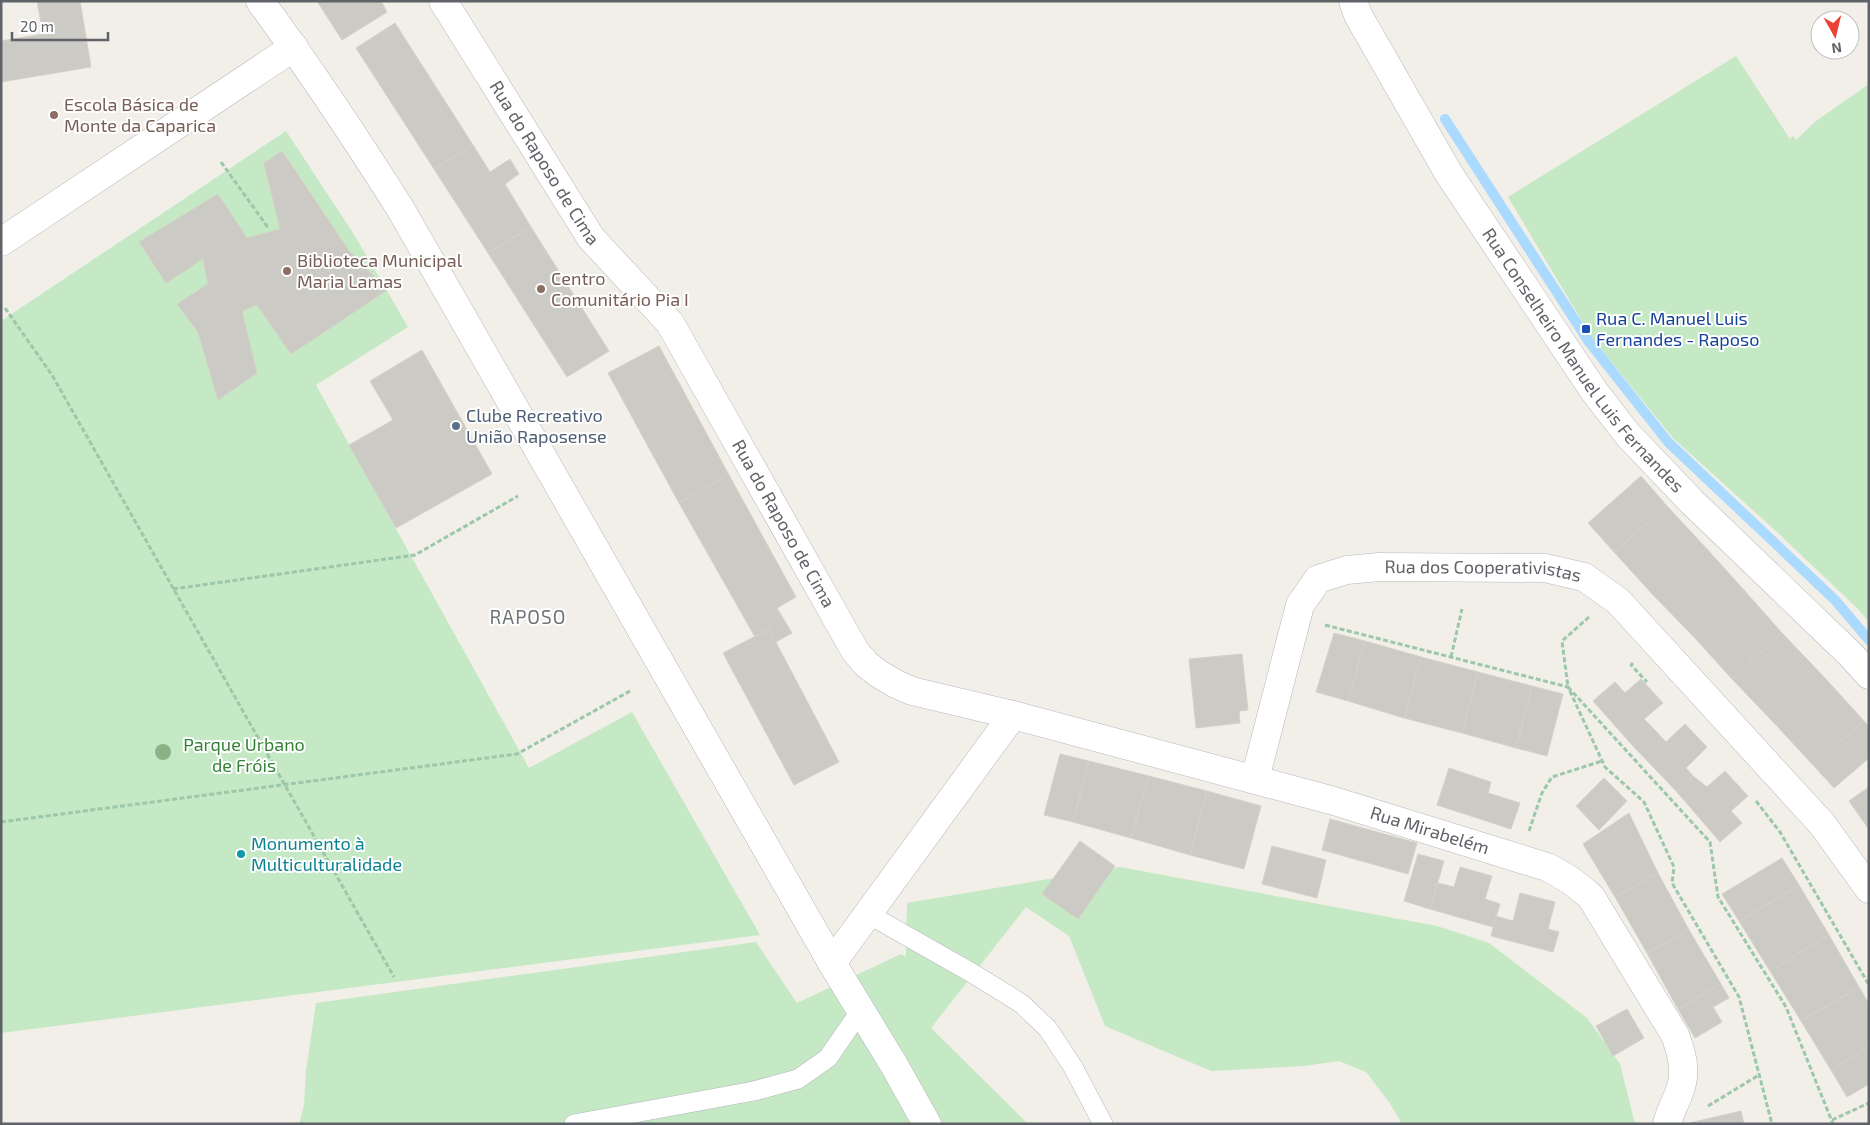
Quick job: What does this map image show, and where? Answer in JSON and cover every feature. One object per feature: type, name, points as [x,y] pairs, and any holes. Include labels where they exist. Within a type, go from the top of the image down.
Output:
[{"type":"street","points":[[260,1],[294,47],[359,143],[439,274],[832,963],[928,1124]]},
{"type":"street","name":"Rua do Raposo de Cima","points":[[443,1],[591,238],[670,323],[855,651],[873,669],[896,684],[912,691],[1013,714]]},
{"type":"street","name":"Rua Conselheiro Manuel Luis Fernandes","points":[[1353,1],[1358,15],[1449,174],[1594,391],[1628,435],[1692,502],[1851,655],[1869,675]]},
{"type":"street","points":[[1,242],[294,47]]},
{"type":"street","name":"Rua dos Cooperativistas","points":[[1254,779],[1300,605],[1318,580],[1347,570],[1379,566],[1545,568],[1584,577],[1618,601],[1822,824],[1869,889]]},
{"type":"street","points":[[832,963],[1013,714]]},
{"type":"street","name":"Rua Mirabelém","points":[[1013,714],[1343,803],[1563,874],[1578,884],[1591,897],[1675,1035],[1682,1057],[1683,1079],[1667,1123]]},
{"type":"lane","points":[[868,914],[972,973],[1022,1004],[1048,1029],[1074,1067],[1103,1124]]},
{"type":"lane","points":[[574,1124],[754,1091],[798,1079],[828,1058],[861,1010]]},
{"type":"path","points":[[221,162],[268,229]]},
{"type":"path","points":[[5,308],[52,375],[394,977]]},
{"type":"path","points":[[173,589],[415,556],[518,496]]},
{"type":"path","points":[[1612,597],[1562,641],[1568,688],[1605,768],[1644,802],[1674,867],[1672,883],[1739,997],[1772,1124]]},
{"type":"path","points":[[1451,657],[1462,609]]},
{"type":"path","points":[[1296,618],[1568,688],[1710,842],[1718,897],[1786,1007],[1832,1122],[1869,1103]]},
{"type":"path","points":[[1631,665],[1650,685]]},
{"type":"path","points":[[1,822],[517,754],[630,691]]},
{"type":"path","points":[[1519,859],[1542,793],[1552,777],[1602,761]]},
{"type":"path","points":[[1752,796],[1780,832],[1869,985]]},
{"type":"path","points":[[1667,1123],[1695,1114],[1759,1075]]},
{"type":"green space","points":[[1736,56],[1790,139],[1793,136],[1796,140],[1816,121],[1869,84],[1869,622],[1859,610],[1777,532],[1673,438],[1592,338],[1508,197]]},
{"type":"green space","name":"Parque Urbano de Fróis","points":[[286,131],[355,236],[408,327],[316,385],[529,768],[632,712],[760,935],[1,1033],[1,321]]},
{"type":"green space","points":[[1120,867],[1437,926],[1489,943],[1587,1018],[1620,1064],[1635,1124],[1402,1124],[1389,1102],[1366,1072],[1339,1061],[1304,1066],[1211,1071],[1105,1026],[1069,936],[1026,907],[931,1028],[1028,1124],[299,1124],[304,1105],[306,1071],[316,1003],[756,942],[797,1003],[901,954],[906,957],[907,903]]},
{"type":"building","points":[[37,1],[80,1],[91,67],[1,82],[1,41],[43,34]]},
{"type":"building","points":[[317,1],[381,1],[387,12],[342,40]]},
{"type":"building","points":[[395,23],[473,145],[434,169],[356,48]]},
{"type":"building","points":[[473,145],[490,172],[510,159],[519,174],[505,184],[531,227],[488,253],[434,169]]},
{"type":"building","name":"Biblioteca Municipal Maria Lamas","points":[[282,151],[349,251],[387,290],[291,354],[257,305],[242,311],[257,373],[218,400],[198,332],[177,304],[208,284],[203,259],[166,283],[139,242],[218,194],[247,238],[280,229],[264,163]]},
{"type":"building","points":[[531,227],[609,351],[567,377],[488,253]]},
{"type":"building","points":[[659,346],[729,475],[679,503],[608,373]]},
{"type":"building","points":[[422,350],[492,474],[396,528],[349,445],[393,420],[370,381]]},
{"type":"building","points":[[729,475],[796,597],[777,608],[792,633],[776,642],[769,629],[755,637],[679,503]]},
{"type":"building","points":[[1641,476],[1667,506],[1614,552],[1588,523]]},
{"type":"building","points":[[1667,506],[1706,548],[1654,596],[1614,552]]},
{"type":"building","points":[[1706,548],[1744,590],[1693,636],[1654,596]]},
{"type":"building","points":[[1744,590],[1782,633],[1732,679],[1693,636]]},
{"type":"building","points":[[769,629],[839,762],[794,785],[723,653]]},
{"type":"building","points":[[1334,633],[1365,641],[1348,701],[1316,692]]},
{"type":"building","points":[[1782,633],[1824,677],[1776,725],[1732,679]]},
{"type":"building","points":[[1365,641],[1421,657],[1404,718],[1348,701]]},
{"type":"building","points":[[1242,654],[1248,710],[1239,711],[1240,723],[1196,728],[1189,659]]},
{"type":"building","points":[[1421,657],[1478,672],[1462,733],[1404,718]]},
{"type":"building","points":[[1478,672],[1532,686],[1516,748],[1462,733]]},
{"type":"building","points":[[1824,677],[1864,721],[1813,765],[1776,725]]},
{"type":"building","points":[[1641,679],[1663,703],[1644,719],[1652,727],[1633,746],[1593,701],[1615,682],[1625,693]]},
{"type":"building","points":[[1532,686],[1563,694],[1547,756],[1516,748]]},
{"type":"building","points":[[1864,721],[1869,727],[1869,758],[1834,788],[1813,765]]},
{"type":"building","points":[[1685,724],[1707,747],[1686,768],[1693,776],[1677,792],[1633,746],[1652,727],[1666,742]]},
{"type":"building","points":[[1060,754],[1089,761],[1073,822],[1044,815]]},
{"type":"building","points":[[1089,761],[1149,776],[1131,838],[1073,822]]},
{"type":"building","points":[[1449,768],[1491,782],[1488,793],[1520,803],[1511,829],[1437,805]]},
{"type":"building","points":[[1725,771],[1748,796],[1731,811],[1742,823],[1720,842],[1677,792],[1693,776],[1707,787]]},
{"type":"building","points":[[1149,776],[1207,791],[1190,855],[1131,838]]},
{"type":"building","points":[[1604,778],[1627,801],[1599,830],[1576,806]]},
{"type":"building","points":[[1869,787],[1869,827],[1868,828],[1849,801]]},
{"type":"building","points":[[1207,791],[1261,806],[1244,869],[1190,855]]},
{"type":"building","points":[[1629,813],[1658,873],[1615,897],[1583,844]]},
{"type":"building","points":[[1330,819],[1417,843],[1408,874],[1322,850]]},
{"type":"building","points":[[1080,841],[1115,866],[1078,919],[1042,894]]},
{"type":"building","points":[[1272,846],[1326,860],[1317,898],[1262,884]]},
{"type":"building","points":[[1418,854],[1444,861],[1430,909],[1404,901]]},
{"type":"building","points":[[1782,858],[1799,885],[1739,921],[1722,894]]},
{"type":"building","points":[[1460,867],[1492,876],[1485,899],[1500,904],[1493,927],[1430,909],[1438,883],[1454,887]]},
{"type":"building","points":[[1658,873],[1689,930],[1647,953],[1615,897]]},
{"type":"building","points":[[1799,885],[1829,935],[1770,971],[1739,921]]},
{"type":"building","points":[[1520,893],[1555,902],[1548,929],[1559,932],[1553,952],[1491,936],[1496,916],[1513,921]]},
{"type":"building","points":[[1689,930],[1721,984],[1678,1009],[1647,953]]},
{"type":"building","points":[[1829,935],[1859,987],[1801,1021],[1770,971]]},
{"type":"building","points":[[1721,984],[1729,998],[1713,1007],[1722,1022],[1695,1038],[1678,1009]]},
{"type":"building","points":[[1859,987],[1869,1004],[1869,1047],[1831,1070],[1801,1021]]},
{"type":"building","points":[[1627,1009],[1644,1038],[1613,1056],[1596,1026]]},
{"type":"building","points":[[1869,1047],[1869,1084],[1847,1097],[1831,1070]]},
{"type":"building","points":[[1741,1111],[1744,1124],[1685,1124]]},
{"type":"waterway","points":[[1445,119],[1589,342],[1668,442],[1835,600],[1869,640]]},
{"type":"place","name":"Escola Básica de Monte da Caparica","points":[[54,115]]},
{"type":"place","name":"Biblioteca Municipal Maria Lamas","points":[[287,271]]},
{"type":"place","name":"Centro Comunitário Pia I","points":[[541,289]]},
{"type":"place","name":"Rua C. Manuel Luis Fernandes - Raposo","points":[[1586,329]]},
{"type":"place","name":"Clube Recreativo União Raposense","points":[[456,426]]},
{"type":"place","name":"Monumento à Multiculturalidade","points":[[241,854]]},
{"type":"district","name":"RAPOSO","points":[[528,617]]}]
